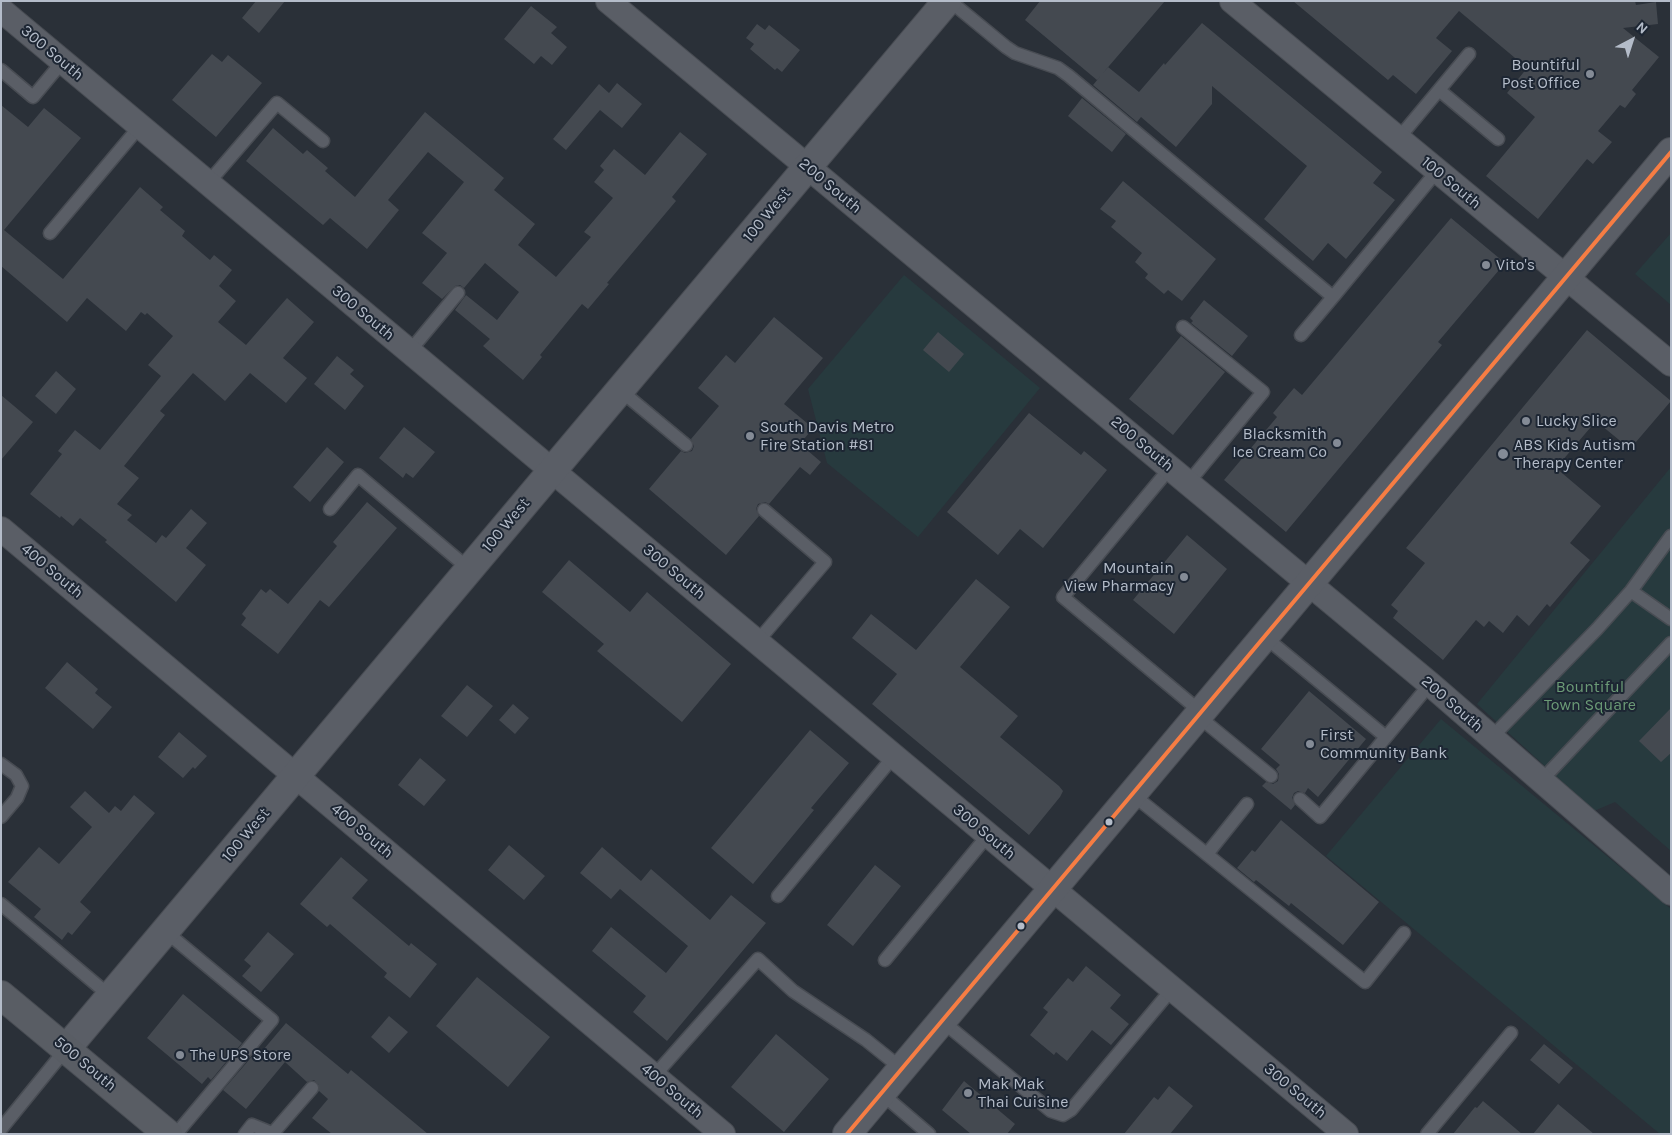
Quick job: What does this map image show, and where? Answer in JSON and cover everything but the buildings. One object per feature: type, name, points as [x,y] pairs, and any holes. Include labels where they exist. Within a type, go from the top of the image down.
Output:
[{"type":"main road","name":"500 South","points":[[1,995],[168,1134]]},
{"type":"street","name":"200 South","points":[[608,1],[1430,684],[1671,893]]},
{"type":"street","name":"100 West","points":[[66,1049],[948,1]]},
{"type":"street","name":"100 South","points":[[1232,1],[1671,364]]},
{"type":"street","name":"300 South","points":[[1,10],[1346,1134]]},
{"type":"street","points":[[847,1134],[1671,152]]},
{"type":"street","name":"400 South","points":[[1,529],[723,1134]]},
{"type":"lane","points":[[948,1],[1014,53],[1058,68],[1069,76],[1333,297]]},
{"type":"lane","points":[[1398,139],[1469,54]]},
{"type":"lane","points":[[1,70],[33,97],[63,62]]},
{"type":"lane","points":[[1439,90],[1498,139]]},
{"type":"lane","points":[[208,183],[278,103],[324,141]]},
{"type":"lane","points":[[50,233],[140,126]]},
{"type":"lane","points":[[1301,335],[1437,171]]},
{"type":"lane","points":[[410,352],[458,294]]},
{"type":"lane","points":[[1183,327],[1263,392],[1063,597],[1271,776]]},
{"type":"lane","points":[[620,390],[686,445]]},
{"type":"lane","points":[[330,509],[358,475],[469,569]]},
{"type":"lane","points":[[757,642],[825,562],[764,510]]},
{"type":"lane","points":[[1491,738],[1597,629],[1631,591],[1671,536]]},
{"type":"lane","points":[[1631,591],[1671,619]]},
{"type":"lane","points":[[1264,637],[1386,738]]},
{"type":"lane","points":[[1541,780],[1671,643]]},
{"type":"lane","points":[[1300,800],[1320,817],[1430,684]]},
{"type":"lane","points":[[778,896],[894,756]]},
{"type":"lane","points":[[1,764],[16,776],[22,786],[17,798],[1,817]]},
{"type":"lane","points":[[1132,794],[1365,982],[1404,933]]},
{"type":"lane","points":[[1206,854],[1247,804]]},
{"type":"lane","points":[[885,960],[988,835]]},
{"type":"lane","points":[[1,904],[110,996]]},
{"type":"lane","points":[[165,931],[272,1020],[176,1134]]},
{"type":"lane","points":[[654,1076],[758,959],[793,991],[866,1040],[902,1068]]},
{"type":"lane","points":[[942,1021],[1051,1111],[1063,1115],[1071,1110],[1172,989]]},
{"type":"lane","points":[[1427,1134],[1510,1033]]},
{"type":"lane","points":[[1,1129],[66,1049]]},
{"type":"lane","points":[[245,1134],[252,1125],[274,1134],[312,1088]]},
{"type":"lane","points":[[881,1093],[929,1134]]},
{"type":"green space","points":[[1671,233],[1671,305],[1635,274]]},
{"type":"green space","points":[[904,275],[1040,388],[918,537],[827,463],[808,389]]},
{"type":"green space","name":"Bountiful Town Square","points":[[1671,467],[1671,851],[1615,802],[1594,811],[1477,704]]},
{"type":"green space","points":[[1441,719],[1671,909],[1671,1131],[1669,1134],[1660,1134],[1326,856]]},
{"type":"transit line","points":[[847,1134],[1671,152]]},
{"type":"place","name":"Bountiful Post Office","points":[[1590,74]]},
{"type":"place","name":"Vito's","points":[[1486,265]]},
{"type":"place","name":"Lucky Slice","points":[[1526,421]]},
{"type":"place","name":"South Davis Metro Fire Station #81","points":[[750,436]]},
{"type":"place","name":"Blacksmith Ice Cream Co","points":[[1337,443]]},
{"type":"place","name":"ABS Kids Autism Therapy Center","points":[[1503,454]]},
{"type":"place","name":"Mountain View Pharmacy","points":[[1184,577]]},
{"type":"place","name":"First Community Bank","points":[[1310,744]]},
{"type":"place","name":"The UPS Store","points":[[180,1055]]},
{"type":"place","name":"Mak Mak Thai Cuisine","points":[[968,1093]]}]
